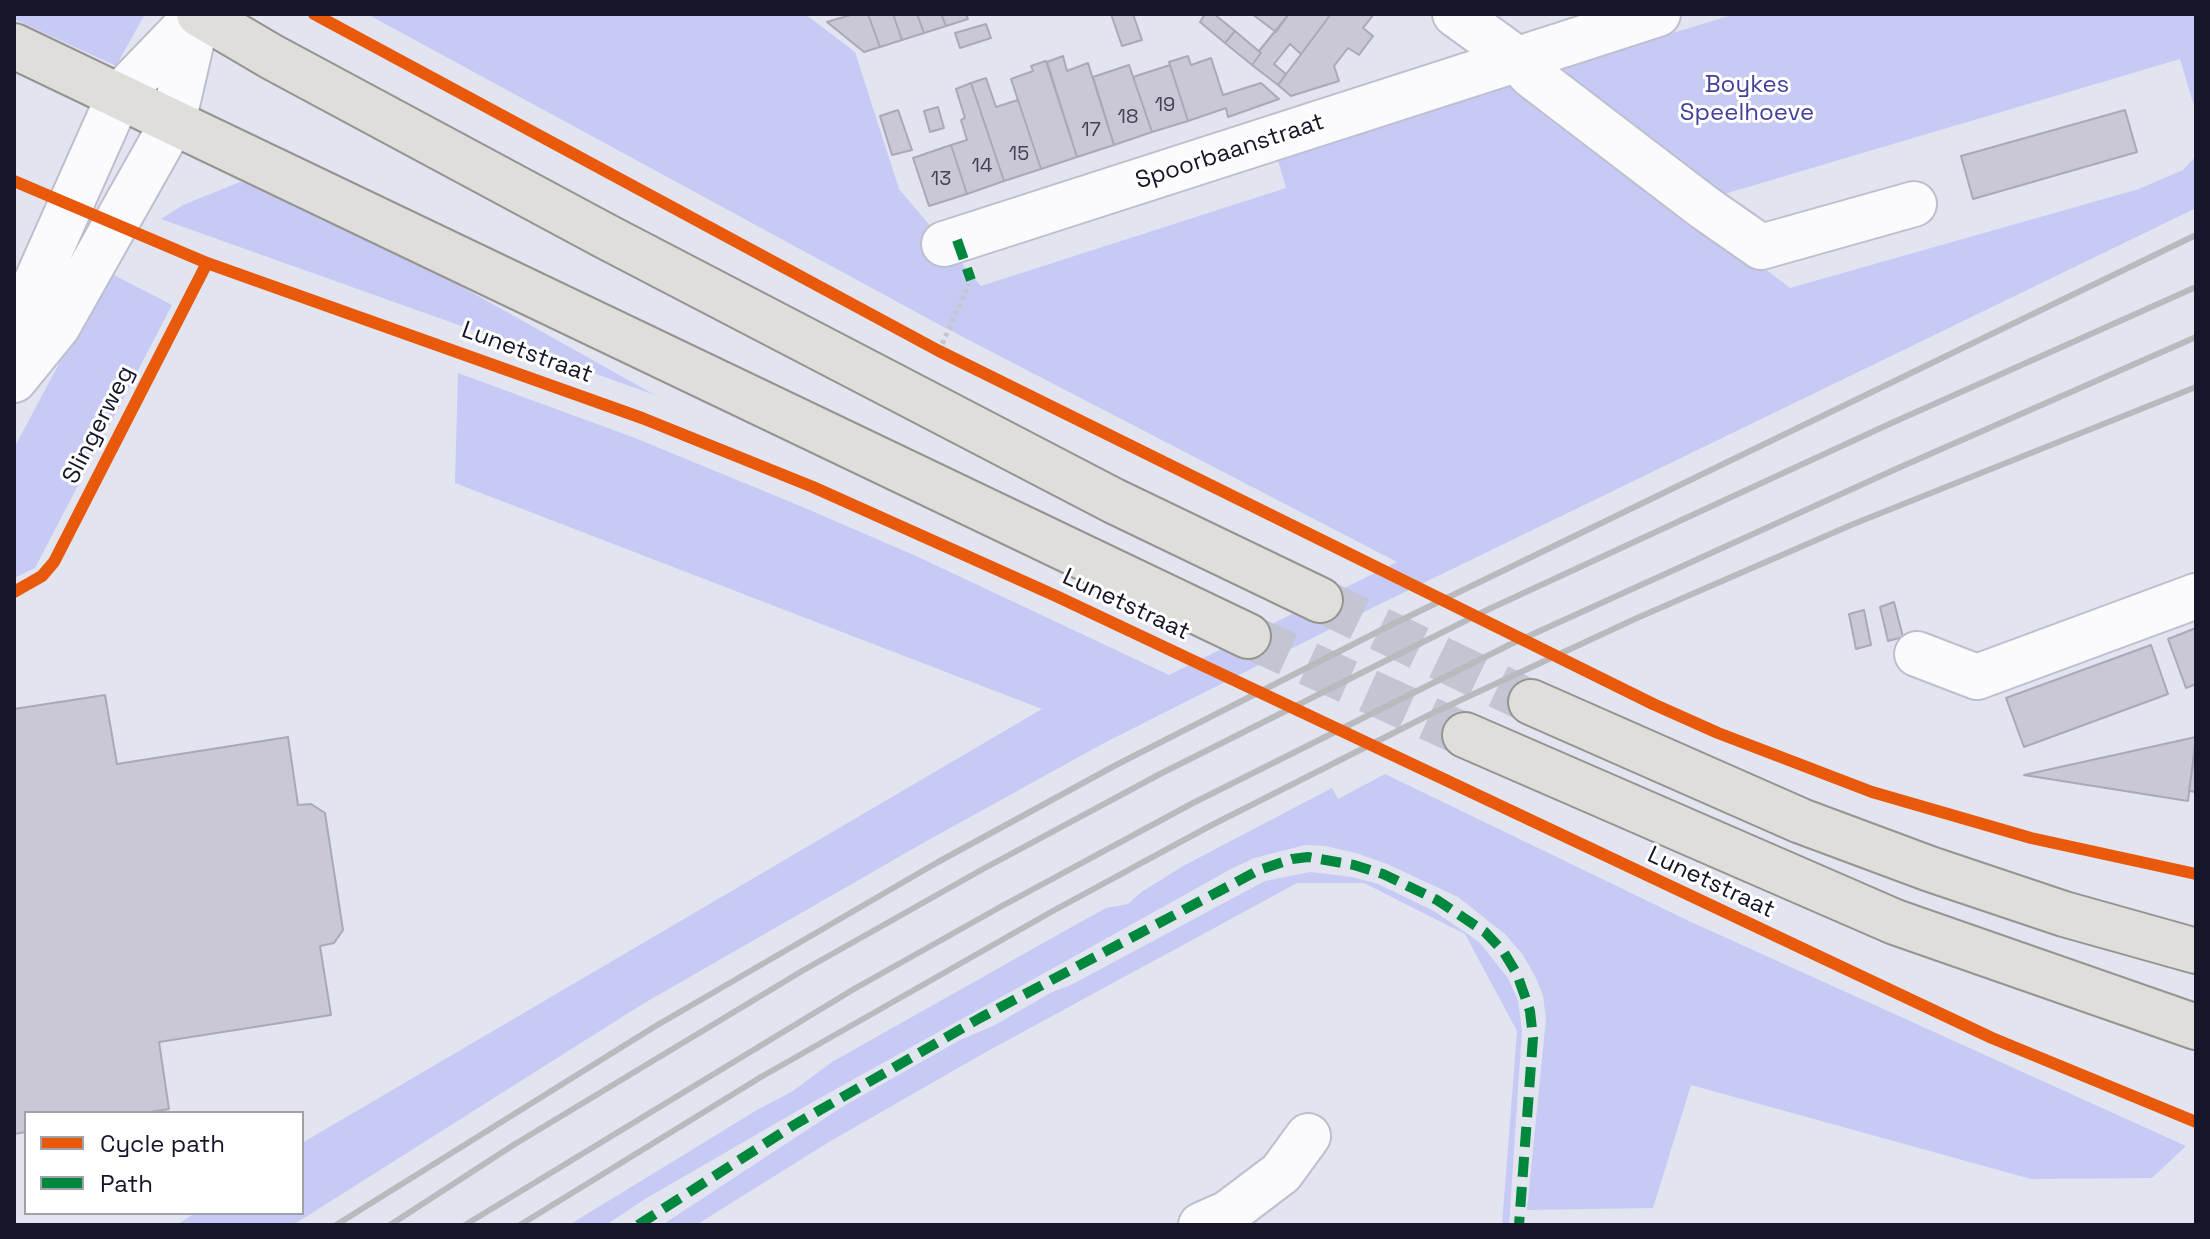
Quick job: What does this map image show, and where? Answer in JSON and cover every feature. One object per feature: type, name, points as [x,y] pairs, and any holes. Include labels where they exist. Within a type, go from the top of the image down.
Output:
[{"type":"main road","points":[[198,14],[635,252],[1114,501],[1320,600]]},
{"type":"main road","name":"Lunetstraat","points":[[14,46],[1248,636]]},
{"type":"main road","points":[[1531,702],[1830,831],[2064,914],[2196,951]]},
{"type":"main road","name":"Lunetstraat","points":[[1465,735],[1895,922],[2196,1027]]},
{"type":"street","points":[[14,338],[119,96],[198,14]]},
{"type":"street","points":[[14,380],[58,326],[173,122],[198,14]]},
{"type":"street","points":[[1455,14],[1517,59],[1531,75],[1761,247],[1914,204]]},
{"type":"street","name":"Spoorbaanstraat","points":[[944,244],[1658,14]]},
{"type":"street","points":[[1917,654],[1977,677],[2196,596]]},
{"type":"street","points":[[1201,1225],[1228,1213],[1281,1173],[1308,1136]]},
{"type":"path","points":[[939,351],[971,280]]},
{"type":"path","points":[[925,343],[953,358]]},
{"type":"green space","points":[[14,14],[145,14],[116,66],[14,19]]},
{"type":"green space","points":[[367,14],[805,14],[855,52],[899,189],[981,286],[1286,188],[1277,157],[1511,83],[1790,288],[2139,189],[2183,170],[2196,156],[2196,208],[1378,605],[1104,743],[641,1005],[293,1225],[177,1225],[192,1215],[304,1215],[304,1142],[1042,709],[455,483],[458,373],[635,438],[805,508],[916,556],[1169,675],[1397,562],[938,324]]},
{"type":"green space","name":"Boykes Speelhoeve","points":[[1735,14],[2196,14],[2196,113],[2180,59],[1714,197],[1545,72]]},
{"type":"green space","points":[[240,182],[280,193],[380,241],[655,395],[161,219],[183,205]]},
{"type":"green space","points":[[108,272],[172,305],[35,568],[14,578],[14,448]]},
{"type":"green space","points":[[1385,774],[1689,921],[2186,1146],[2152,1178],[2031,1179],[1691,1085],[1653,1208],[1527,1210],[1546,1019],[1543,996],[1523,955],[1505,934],[1458,897],[1356,853],[1305,845],[1254,858],[1231,869],[811,1103],[606,1225],[569,1225],[793,1091],[832,1062],[1106,908],[1128,904],[1183,866],[1332,788],[1338,799]]},
{"type":"green space","points":[[1310,872],[1378,884],[1434,911],[1479,942],[1508,978],[1518,1001],[1522,1031],[1509,1225],[1502,1225],[1517,1031],[1465,934],[1364,883],[1297,883],[986,1052],[829,1142],[696,1225],[662,1225],[842,1107],[960,1040],[995,1025],[1265,881]]},
{"type":"building","points":[[854,14],[868,14],[880,47],[864,52],[827,22]]},
{"type":"building","points":[[868,14],[893,14],[902,40],[880,47]]},
{"type":"building","points":[[893,14],[917,14],[924,33],[902,40]]},
{"type":"building","points":[[917,14],[941,14],[946,26],[924,33]]},
{"type":"building","points":[[941,14],[966,14],[968,19],[946,26]]},
{"type":"building","points":[[1111,14],[1133,14],[1142,40],[1122,46]]},
{"type":"building","points":[[1205,14],[1214,14],[1235,31],[1225,43],[1200,22]]},
{"type":"building","points":[[1252,14],[1289,14],[1276,32]]},
{"type":"building","points":[[1289,14],[1331,14],[1301,54],[1290,44],[1274,64],[1286,74],[1278,85],[1252,65],[1261,53],[1259,51]]},
{"type":"building","points":[[1331,14],[1374,14],[1363,28],[1373,36],[1359,55],[1348,48],[1334,66],[1339,81],[1291,96],[1278,85]]},
{"type":"building","points":[[986,24],[991,38],[960,48],[955,33]]},
{"type":"building","points":[[1235,31],[1261,53],[1252,65],[1225,43]]},
{"type":"building","points":[[1063,56],[1067,71],[1088,63],[1114,145],[1077,157],[1047,62]]},
{"type":"building","points":[[1188,56],[1191,65],[1211,58],[1223,95],[1261,83],[1279,99],[1228,117],[1226,108],[1188,121],[1169,62]]},
{"type":"building","points":[[1046,61],[1077,157],[1041,169],[1011,79],[1033,71],[1031,66]]},
{"type":"building","points":[[1129,65],[1152,132],[1114,145],[1093,77]]},
{"type":"building","points":[[1170,65],[1188,121],[1152,132],[1133,77]]},
{"type":"building","points":[[986,78],[996,107],[1018,100],[1041,169],[1004,181],[971,83]]},
{"type":"building","points":[[971,83],[1004,181],[967,194],[951,145],[967,140],[961,120],[965,118],[956,89]]},
{"type":"building","points":[[938,107],[944,128],[930,132],[924,111]]},
{"type":"building","points":[[898,110],[912,150],[892,155],[880,116]]},
{"type":"building","points":[[2125,110],[2137,152],[1973,199],[1961,156]]},
{"type":"building","points":[[951,145],[967,194],[929,206],[913,158]]},
{"type":"building","points":[[1894,602],[1903,637],[1888,641],[1880,607]]},
{"type":"building","points":[[1864,610],[1871,645],[1856,649],[1849,614]]},
{"type":"building","points":[[2196,628],[2196,684],[2186,688],[2168,639]]},
{"type":"building","points":[[2151,645],[2168,694],[2024,747],[2006,698]]},
{"type":"building","points":[[105,695],[117,764],[288,737],[298,805],[311,804],[325,813],[343,930],[334,943],[320,946],[331,1015],[159,1042],[169,1109],[24,1111],[24,1132],[14,1134],[14,709]]},
{"type":"building","points":[[2196,737],[2188,801],[2024,775]]},
{"type":"building","points":[[2196,741],[2196,792],[2189,791]]},
{"type":"tunnel","points":[[1320,600],[1531,702]]},
{"type":"tunnel","points":[[1248,636],[1465,735]]},
{"type":"railway","points":[[336,1225],[654,1027],[938,862],[1116,765],[1391,625],[2196,235]]},
{"type":"railway","points":[[390,1225],[515,1144],[802,971],[1160,774],[1487,610],[1885,426],[2196,287]]},
{"type":"railway","points":[[465,1225],[854,989],[1193,803],[1509,645],[2196,337]]},
{"type":"railway","points":[[520,1225],[761,1077],[1051,912],[1208,827],[1435,712],[1637,618],[1851,525],[2196,387]]},
{"type":"marked path","points":[[957,240],[971,280]]},
{"type":"marked path","points":[[638,1225],[794,1125],[980,1018],[1259,870],[1308,857],[1383,874],[1437,900],[1485,932],[1503,951],[1517,974],[1530,1011],[1533,1038],[1519,1225]]},
{"type":"cycle path","points":[[314,14],[939,351],[1653,704],[1718,733],[1872,792],[2031,838],[2196,874]]},
{"type":"cycle path","points":[[14,181],[207,263],[642,418],[813,487],[1056,596],[1992,1038],[2196,1122]]},
{"type":"cycle path","name":"Slingerweg","points":[[14,592],[42,576],[54,562],[207,263]]}]
